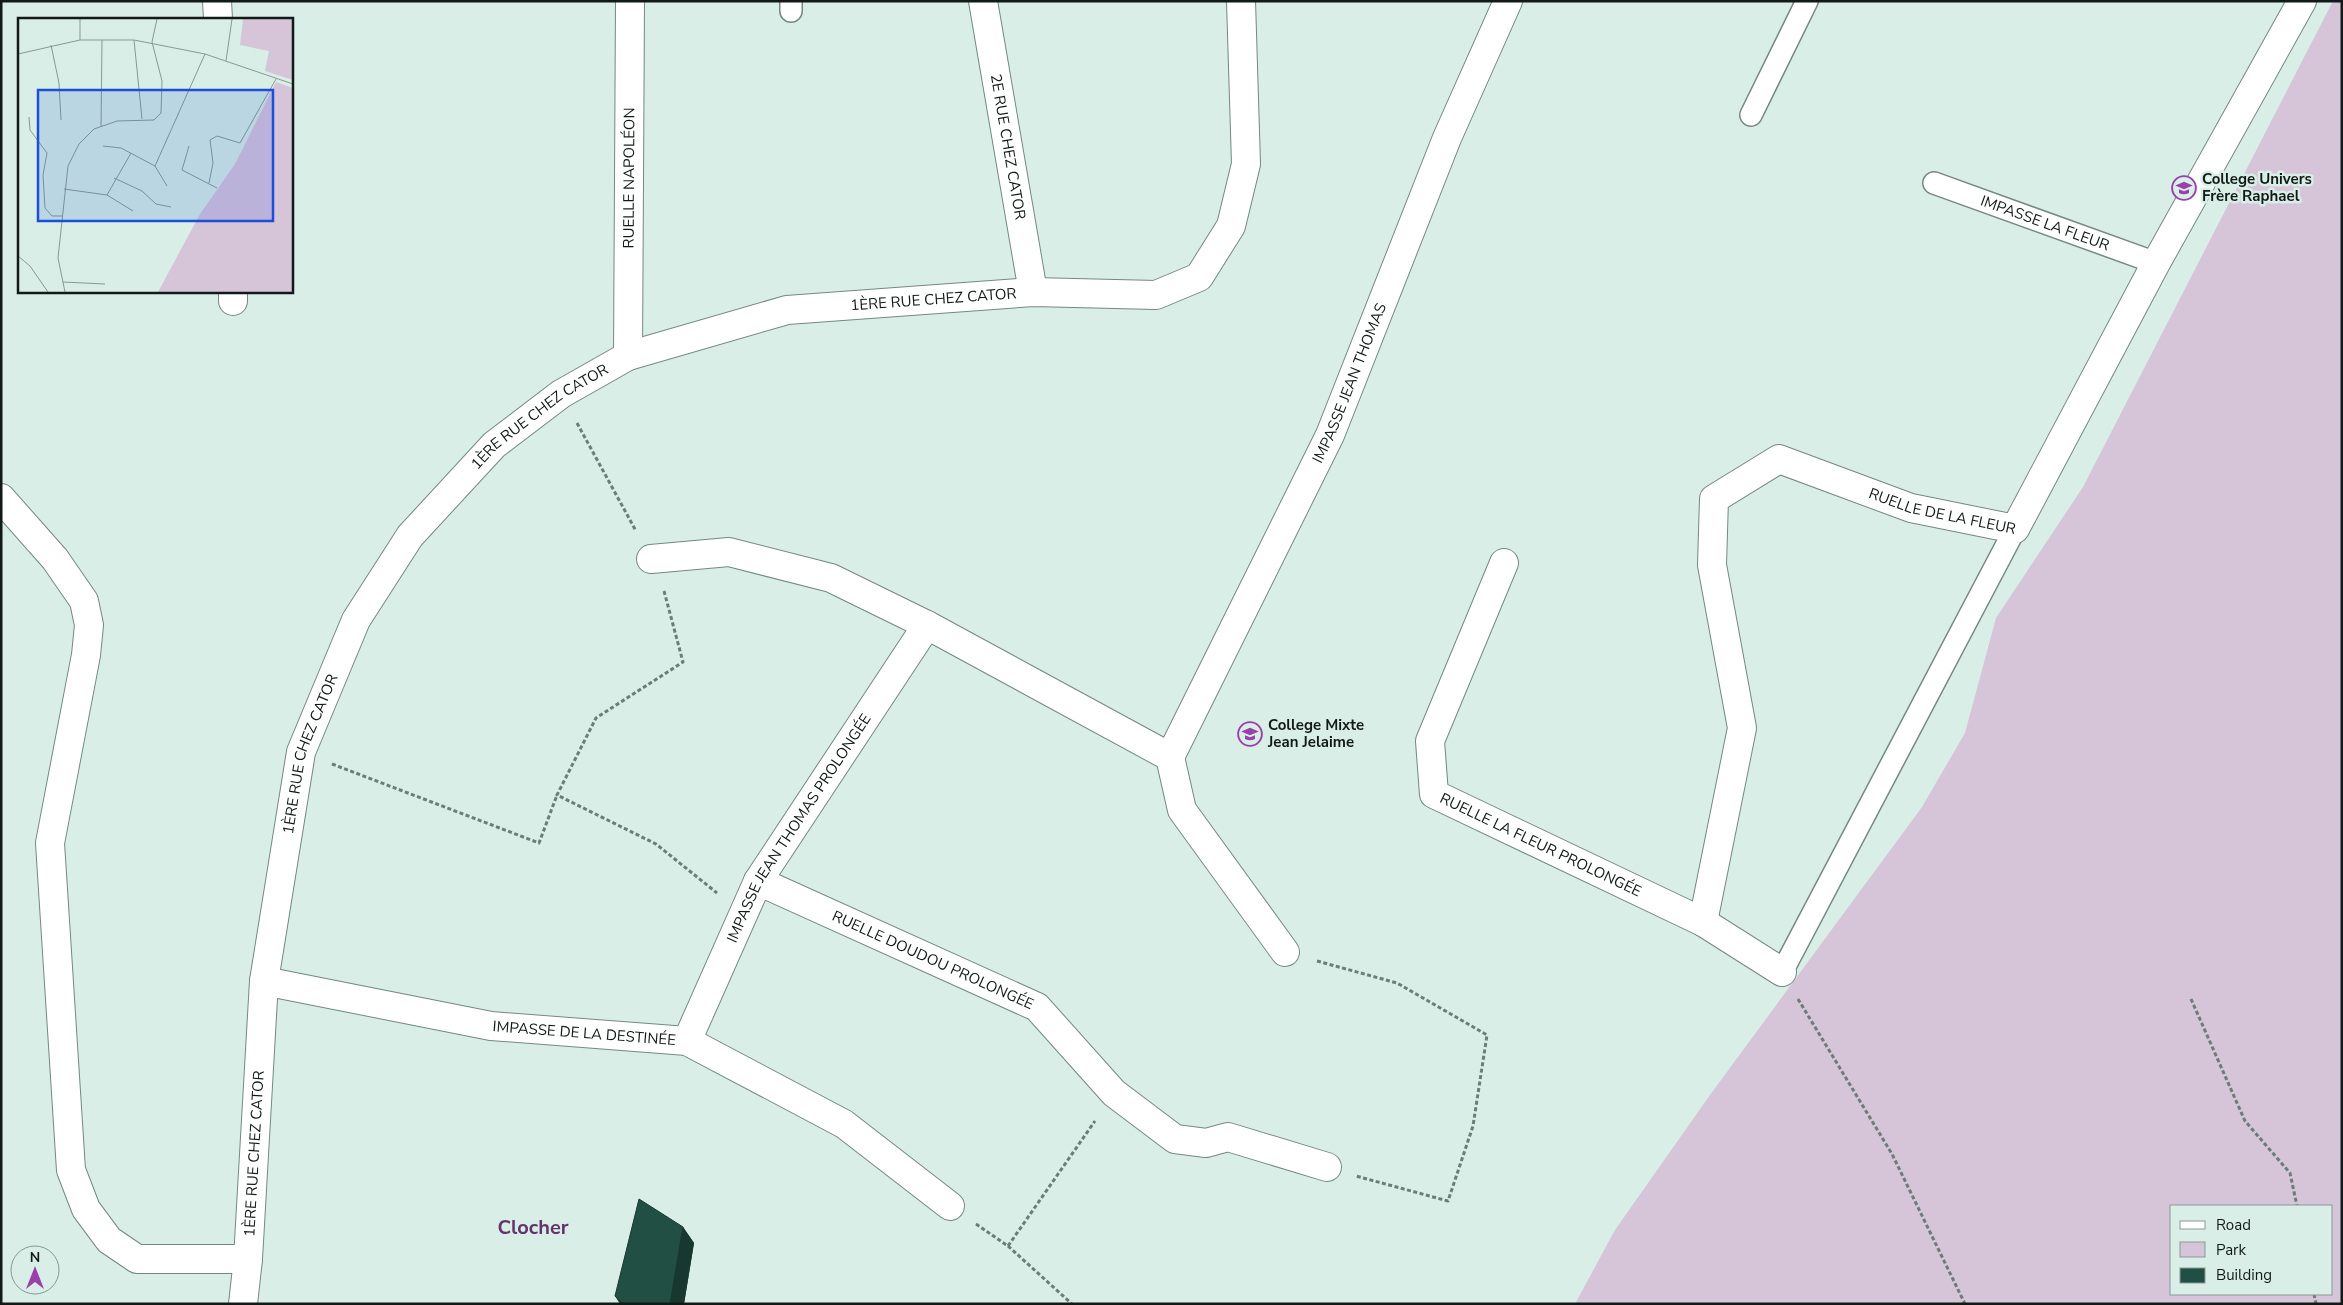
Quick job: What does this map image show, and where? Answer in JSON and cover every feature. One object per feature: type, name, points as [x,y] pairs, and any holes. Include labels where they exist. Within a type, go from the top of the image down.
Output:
[{"type":"street","points":[[217,1],[218,18]]},
{"type":"street","name":"RUELLE NAPOLÉON","points":[[628,356],[630,1]]},
{"type":"street","name":"2E RUE CHEZ CATOR","points":[[983,1],[1033,292]]},
{"type":"street","name":"1ÈRE RUE CHEZ CATOR","points":[[243,1304],[248,1260],[264,981],[301,752],[356,620],[410,536],[494,445],[561,394],[628,356],[787,310],[1033,292],[1156,295],[1199,277],[1231,226],[1246,164],[1241,1]]},
{"type":"street","name":"IMPASSE JEAN THOMAS","points":[[1170,757],[1330,435],[1447,138],[1508,1]]},
{"type":"street","name":"RUELLE DE LA FLEUR","points":[[1703,922],[1742,728],[1712,565],[1714,499],[1779,459],[1911,508],[2015,530],[2156,264],[2302,1]]},
{"type":"street","points":[[1,498],[65,573],[84,601],[89,624],[86,655],[50,843],[71,1170],[86,1209],[109,1240],[137,1260],[248,1260]]},
{"type":"street","points":[[652,559],[729,552],[831,578],[927,624],[1170,757],[1182,810],[1285,952]]},
{"type":"street","name":"RUELLE LA FLEUR PROLONGÉE","points":[[1504,563],[1430,742],[1434,794],[1703,922],[1782,972]]},
{"type":"street","name":"IMPASSE JEAN THOMAS PROLONGÉE","points":[[687,1041],[758,881],[927,624]]},
{"type":"street","name":"RUELLE DOUDOU PROLONGÉE","points":[[758,881],[1038,1007],[1114,1094],[1175,1139],[1206,1142],[1228,1137],[1327,1167]]},
{"type":"street","name":"IMPASSE DE LA DESTINÉE","points":[[264,981],[491,1026],[687,1041],[844,1124],[950,1206]]},
{"type":"lane","points":[[1751,115],[1807,1]]},
{"type":"lane","name":"IMPASSE LA FLEUR","points":[[1934,183],[2156,264]]},
{"type":"lane","points":[[1782,972],[2015,530]]},
{"type":"path","points":[[301,752],[539,843],[557,795],[596,718],[683,662],[658,571],[561,394]]},
{"type":"path","points":[[557,795],[656,844],[743,914]]},
{"type":"path","points":[[1285,952],[1398,983],[1487,1035],[1473,1126],[1448,1201],[1327,1167]]},
{"type":"path","points":[[1782,972],[1892,1154],[1965,1304]]},
{"type":"path","points":[[2191,999],[2245,1121],[2290,1173],[2297,1205]]},
{"type":"path","points":[[1008,1246],[1114,1094]]},
{"type":"path","points":[[950,1206],[1008,1246],[1072,1304]]},
{"type":"green space","points":[[2333,1],[2342,1],[2342,1304],[1575,1304],[1615,1230],[1710,1095],[1922,807],[1965,733],[1996,618],[2083,487]]},
{"type":"building","points":[[639,1199],[683,1227],[670,1304],[623,1304],[615,1296]]},
{"type":"place","name":"College Univers Frère Raphael","points":[[2184,188]]},
{"type":"place","name":"College Mixte Jean Jelaime","points":[[1250,734]]},
{"type":"district","name":"Clocher","points":[[533,1227]]}]
